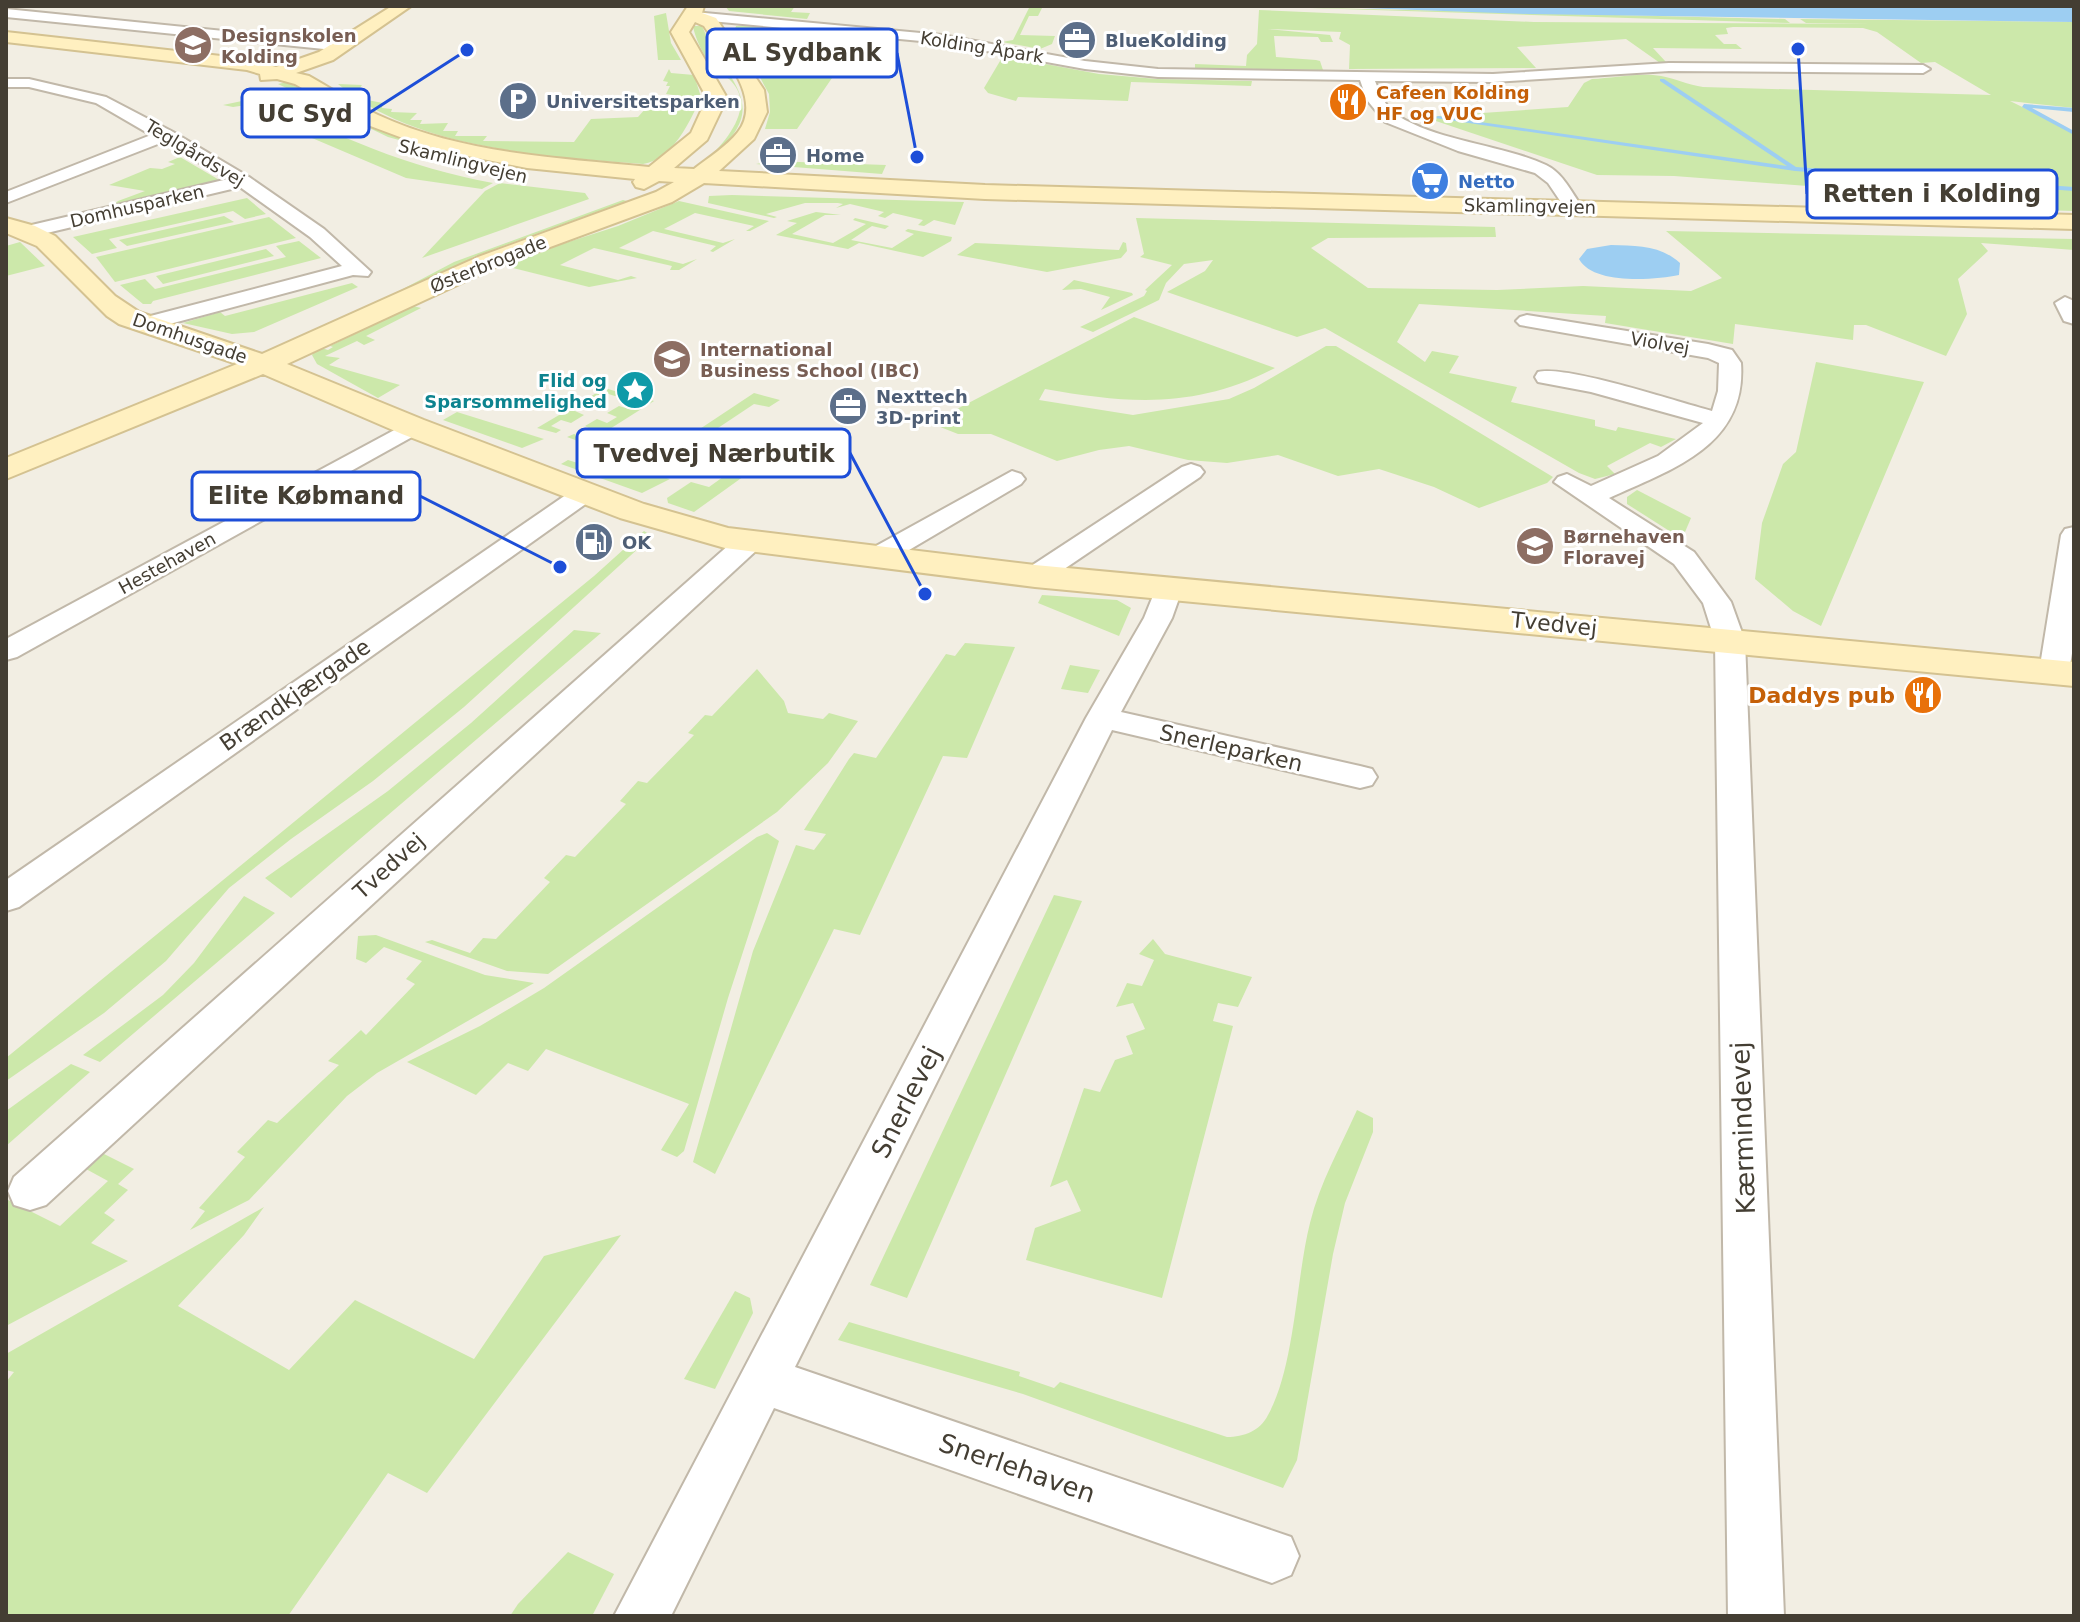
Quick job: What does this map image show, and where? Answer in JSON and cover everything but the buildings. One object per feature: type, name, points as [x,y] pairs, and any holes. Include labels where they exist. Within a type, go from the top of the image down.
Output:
[{"type":"main road","points":[[258,79],[344,47],[403,6]]},
{"type":"main road","name":"Østerbrogade","points":[[6,469],[251,360],[454,277],[666,182],[747,135],[757,112],[754,90],[710,22],[695,11],[680,32],[687,48],[708,73],[717,98],[700,136],[666,182],[450,258],[251,360]]},
{"type":"main road","name":"Skamlingvejen","points":[[6,37],[191,57],[280,73],[302,80],[372,120],[440,144],[666,182]]},
{"type":"main road","name":"Skamlingvejen","points":[[6,46],[191,66],[258,79],[341,123],[394,145],[508,176],[2074,222]]},
{"type":"main road","name":"Domhusgade","points":[[18,228],[47,242],[116,311],[251,360]]},
{"type":"main road","name":"Tvedvej","points":[[251,360],[585,493],[672,524],[749,542],[1035,576],[2064,673]]},
{"type":"street","name":"Kolding Åpark","points":[[695,11],[942,39],[1124,70],[1493,78],[1660,68],[1923,69]]},
{"type":"street","points":[[6,13],[344,47]]},
{"type":"street","name":"Kolding Åpark","points":[[1660,68],[1675,75]]},
{"type":"street","points":[[1366,77],[1375,100],[1391,119],[1464,147],[1541,169],[1554,179],[1573,207]]},
{"type":"street","name":"Teglgårdsvej","points":[[6,83],[29,83],[101,100],[243,181],[306,225],[359,270],[147,324]]},
{"type":"street","points":[[18,99],[53,88]]},
{"type":"street","points":[[6,198],[167,135]]},
{"type":"street","name":"Domhusparken","points":[[18,228],[243,181]]},
{"type":"street","name":"Violvej","points":[[1527,321],[1724,355],[1730,363],[1731,376],[1727,406],[1718,420]]},
{"type":"street","points":[[1546,377],[1594,386],[1718,420],[1698,440],[1654,468],[1591,496]]},
{"type":"street","name":"Hestehaven","points":[[6,651],[413,427]]},
{"type":"street","points":[[1035,576],[1191,472]]},
{"type":"street","points":[[877,557],[1012,479]]},
{"type":"street","name":"Kærmindevej","points":[[1567,482],[1684,558],[1717,602],[1730,641],[1756,1616]]},
{"type":"street","name":"Brændkjærgade","points":[[6,898],[585,493]]},
{"type":"street","points":[[2064,673],[2074,535]]},
{"type":"street","name":"Tvedvej","points":[[30,1191],[749,542]]},
{"type":"street","name":"Snerlevej","points":[[642,1616],[1102,718],[1158,618],[1169,587]]},
{"type":"street","name":"Snerleparken","points":[[1102,718],[1360,777]]},
{"type":"street","name":"Snerlehaven","points":[[762,1380],[1272,1556]]},
{"type":"green space","points":[[725,6],[795,6],[791,12],[810,13],[807,19],[729,11]]},
{"type":"green space","points":[[1030,6],[1042,8],[1038,16],[1029,16],[1020,35],[1055,36],[1052,44],[1040,49],[1002,42],[1013,40]]},
{"type":"green space","points":[[1242,6],[1785,19],[1790,23]]},
{"type":"green space","points":[[1259,10],[1534,22],[1871,24],[1806,23],[1800,19],[2074,22],[2074,108],[2010,101],[2074,132],[2074,211],[1909,206],[1881,193],[1847,189],[1674,176],[1597,175],[1424,117],[1568,107],[1584,83],[1592,79],[1635,75],[1661,76],[1703,87],[1991,95],[1935,62],[1921,63],[1877,32],[1863,28],[1733,27],[1726,28],[1728,34],[1715,35],[1724,44],[1736,44],[1742,49],[1653,48],[1666,62],[1679,65],[1660,63],[1626,39],[1517,47],[1536,68],[1349,69],[1350,45],[1339,39],[1341,32],[1267,29],[1330,35],[1333,42],[1321,42],[1318,37],[1274,36],[1276,57],[1320,61],[1323,70],[1195,68],[1195,64],[1246,66],[1247,55],[1257,44]]},
{"type":"green space","points":[[666,13],[671,43],[681,60],[658,60],[654,16]]},
{"type":"green space","points":[[693,26],[702,26],[737,90],[712,66]]},
{"type":"green space","points":[[736,26],[878,38],[735,29]]},
{"type":"green space","points":[[738,37],[784,39],[763,54],[861,64],[865,73],[769,67],[771,71],[886,77],[832,78],[797,129],[765,129],[770,112],[769,94]]},
{"type":"green space","points":[[1003,56],[1099,74],[1252,81],[1251,86],[1131,82],[1128,101],[1018,97],[1016,101],[988,93],[984,88]]},
{"type":"green space","points":[[669,69],[671,73],[694,75],[701,97],[686,128],[672,147],[654,161],[643,164],[525,153],[442,136],[404,123],[369,106],[338,84],[362,85],[355,94],[364,94],[362,99],[383,103],[382,108],[392,109],[391,112],[417,113],[410,120],[422,120],[420,124],[448,123],[443,131],[458,131],[455,136],[487,136],[483,141],[574,142],[591,119],[638,117],[646,108],[666,108],[673,95],[666,94],[670,86],[663,81]]},
{"type":"green space","points":[[287,82],[393,135],[517,166],[450,154],[388,137],[278,84]]},
{"type":"green space","points":[[738,93],[740,96],[743,110],[739,126],[727,143],[705,162],[721,145],[735,124],[741,102]]},
{"type":"green space","points":[[261,97],[374,149],[432,169],[493,183],[482,189],[406,178],[265,118],[253,104],[223,105]]},
{"type":"green space","points":[[180,157],[221,181],[111,207],[118,201],[145,191],[109,185],[150,168],[162,169],[175,164],[168,162]]},
{"type":"green space","points":[[771,161],[886,165],[882,174],[756,164]]},
{"type":"green space","points":[[500,183],[585,193],[589,199],[422,258],[485,191]]},
{"type":"green space","points":[[709,196],[964,202],[955,225],[934,220],[924,226],[918,225],[923,220],[893,213],[885,218],[878,216],[884,212],[850,204],[836,208],[843,204],[805,203],[766,214],[777,217],[774,218],[708,203]]},
{"type":"green space","points":[[247,198],[266,214],[245,219],[233,211],[109,239],[117,248],[92,254],[73,237]]},
{"type":"green space","points":[[627,201],[473,257],[446,273],[384,299],[454,262]]},
{"type":"green space","points":[[679,201],[769,221],[746,231],[754,226],[695,213],[664,229],[723,243],[735,239],[713,252],[710,251],[716,246],[653,231],[619,248],[683,264],[697,259],[679,270],[594,248],[560,265],[618,280],[631,276],[637,278],[589,287],[505,266],[526,259],[522,257],[618,226]]},
{"type":"green space","points":[[816,212],[841,215],[825,215],[792,234],[833,243],[866,224],[853,220],[855,218],[889,226],[885,229],[872,226],[851,240],[892,248],[914,234],[905,231],[908,229],[952,237],[951,241],[923,257],[859,243],[848,249],[776,235],[797,223],[787,221]]},
{"type":"green space","points":[[224,216],[234,222],[127,246],[119,240]]},
{"type":"green space","points":[[269,217],[296,238],[115,282],[96,257]]},
{"type":"green space","points":[[1136,218],[1495,227],[1496,237],[1328,238],[1311,248],[1368,288],[1497,290],[1583,286],[1691,291],[1722,278],[1666,231],[2074,239],[2074,250],[1981,243],[1988,251],[1958,279],[1967,314],[1946,356],[1866,325],[1854,325],[1853,340],[1735,324],[1733,344],[1605,323],[1606,316],[1419,304],[1397,342],[1425,362],[1432,351],[1459,356],[1449,373],[1517,387],[1511,402],[1595,420],[1595,426],[1616,431],[1618,427],[1676,439],[1661,447],[1650,443],[1607,466],[1615,474],[1595,479],[1579,473],[1325,328],[1297,337],[1167,292],[1205,271],[1213,260],[1184,264],[1166,283],[1159,300],[1093,332],[1080,327],[1144,296],[1145,290],[1172,265],[1140,257],[1144,254]]},
{"type":"green space","points":[[299,241],[321,258],[151,304],[143,304],[120,285],[145,279],[155,289],[286,257],[276,246]]},
{"type":"green space","points":[[20,242],[45,266],[6,276],[6,246]]},
{"type":"green space","points":[[1123,242],[1127,251],[1121,258],[1047,272],[957,255],[975,243],[1119,250]]},
{"type":"green space","points":[[266,249],[274,256],[163,284],[156,276]]},
{"type":"green space","points":[[1074,280],[1133,295],[1101,310],[1110,297],[1081,289],[1062,290]]},
{"type":"green space","points":[[352,283],[358,287],[254,332],[232,334],[183,323],[220,312],[225,316]]},
{"type":"green space","points":[[413,306],[421,308],[366,336],[375,340],[364,345],[357,341],[325,356],[340,358],[329,365],[400,385],[378,398],[317,364],[312,355],[318,347],[328,350],[333,347],[330,346]]},
{"type":"green space","points":[[1134,317],[1275,368],[1218,391],[1190,397],[1134,400],[1045,389],[1039,400],[1133,415],[1229,399],[1326,346],[1336,346],[1553,477],[1547,483],[1479,508],[1434,487],[1379,469],[1338,476],[1278,455],[1227,463],[1188,460],[1129,446],[1057,461],[991,434],[958,434],[930,423]]},
{"type":"green space","points":[[1816,362],[1924,382],[1821,626],[1793,611],[1755,579],[1762,523],[1783,464],[1796,452]]},
{"type":"green space","points":[[605,388],[621,393],[615,396],[605,393],[596,399],[606,402],[594,409],[584,406],[575,411],[584,415],[571,423],[561,420],[551,426],[561,430],[556,433],[537,428]]},
{"type":"green space","points":[[754,393],[780,400],[769,407],[754,404],[655,470],[644,466]]},
{"type":"green space","points":[[634,395],[654,401],[586,444],[567,437],[574,434],[584,437],[595,431],[585,426],[597,419],[607,423],[617,417],[607,413],[619,406],[629,409],[638,404],[627,400]]},
{"type":"green space","points":[[457,412],[544,439],[522,448],[443,420]]},
{"type":"green space","points":[[772,442],[786,446],[694,512],[668,503],[667,498],[691,482],[709,487]]},
{"type":"green space","points":[[568,460],[626,478],[641,471],[670,479],[642,493],[561,464]]},
{"type":"green space","points":[[1637,490],[1691,518],[1682,539],[1627,504],[1627,497]]},
{"type":"green space","points":[[644,531],[652,536],[464,707],[373,781],[229,888],[166,961],[104,1013],[6,1081],[6,1058],[594,576]]},
{"type":"green space","points":[[1042,595],[1117,600],[1131,608],[1119,636],[1038,603]]},
{"type":"green space","points":[[574,630],[601,633],[291,898],[265,878],[388,791],[471,723]]},
{"type":"green space","points":[[965,643],[1015,647],[967,758],[943,756],[860,935],[834,929],[715,1174],[693,1162],[753,951],[796,845],[814,850],[826,834],[804,830],[849,759],[854,753],[876,758],[946,654],[955,656]]},
{"type":"green space","points":[[1070,665],[1100,670],[1088,693],[1061,689]]},
{"type":"green space","points":[[757,669],[784,701],[788,713],[823,719],[829,713],[858,721],[828,763],[777,812],[548,974],[507,971],[425,942],[432,940],[470,953],[483,938],[496,939],[550,882],[544,878],[566,855],[575,857],[626,804],[620,801],[638,781],[647,783],[694,735],[688,733],[705,715],[712,716]]},
{"type":"green space","points":[[767,833],[779,841],[728,998],[684,1151],[677,1157],[661,1150],[689,1104],[546,1049],[528,1071],[508,1063],[476,1095],[407,1062],[480,1026],[544,988],[757,837]]},
{"type":"green space","points":[[1054,895],[1082,901],[907,1298],[870,1285]]},
{"type":"green space","points":[[244,896],[275,913],[100,1062],[83,1055],[163,995],[194,963]]},
{"type":"green space","points":[[376,935],[485,975],[534,983],[377,1073],[347,1096],[249,1200],[190,1230],[205,1211],[199,1208],[245,1157],[237,1152],[268,1120],[277,1123],[339,1065],[328,1061],[361,1030],[366,1035],[415,984],[406,979],[422,961],[384,947],[366,963],[356,959],[358,936]]},
{"type":"green space","points":[[1153,939],[1165,954],[1252,977],[1238,1007],[1218,1003],[1213,1021],[1233,1026],[1162,1298],[1026,1260],[1035,1228],[1081,1211],[1067,1180],[1050,1187],[1084,1088],[1100,1092],[1115,1060],[1133,1054],[1126,1036],[1145,1029],[1133,1003],[1116,1007],[1127,983],[1142,986],[1154,960],[1139,954]]},
{"type":"green space","points":[[71,1064],[90,1072],[6,1146],[6,1111]]},
{"type":"green space","points":[[1357,1110],[1373,1118],[1373,1132],[1345,1203],[1333,1254],[1297,1460],[1283,1488],[1023,1394],[838,1340],[849,1322],[1020,1372],[1019,1376],[1054,1388],[1060,1382],[1227,1437],[1251,1432],[1265,1421],[1277,1395],[1289,1348],[1314,1208]]},
{"type":"green space","points":[[102,1153],[134,1169],[118,1184],[128,1190],[104,1213],[115,1220],[91,1243],[128,1261],[6,1326],[6,1199],[60,1226],[108,1181],[86,1169]]},
{"type":"green space","points":[[264,1207],[244,1235],[178,1306],[289,1370],[355,1300],[474,1359],[544,1256],[621,1235],[427,1493],[388,1473],[288,1616],[6,1616],[6,1382],[14,1372],[6,1370],[6,1354]]},
{"type":"green space","points":[[735,1291],[750,1298],[753,1313],[715,1389],[684,1379]]},
{"type":"green space","points":[[568,1552],[614,1574],[592,1616],[510,1616],[518,1604]]},
{"type":"water","points":[[1307,6],[2074,6],[2074,22],[1528,14]]},
{"type":"water","points":[[1611,245],[1648,248],[1664,253],[1680,263],[1679,275],[1640,279],[1610,277],[1586,267],[1579,259],[1587,249]]},
{"type":"waterway","points":[[1662,80],[1795,169]]},
{"type":"waterway","points":[[2074,110],[2024,106],[2074,133]]},
{"type":"waterway","points":[[1438,118],[1795,169]]},
{"type":"waterway","points":[[1795,169],[2074,189]]},
{"type":"place","name":"BlueKolding","points":[[1077,40]]},
{"type":"place","name":"Designskolen Kolding","points":[[193,45]]},
{"type":"place","name":"Retten i Kolding","points":[[1798,49]]},
{"type":"place","name":"UC Syd","points":[[467,50]]},
{"type":"place","name":"Universitetsparken","points":[[518,101]]},
{"type":"place","name":"Cafeen Kolding HF og VUC","points":[[1348,102]]},
{"type":"place","name":"Home","points":[[778,155]]},
{"type":"place","name":"AL Sydbank","points":[[917,157]]},
{"type":"place","name":"Netto","points":[[1430,181]]},
{"type":"place","name":"International Business School (IBC)","points":[[672,359]]},
{"type":"place","name":"Flid og Sparsommelighed","points":[[635,390]]},
{"type":"place","name":"Nexttech 3D-print","points":[[848,406]]},
{"type":"place","name":"OK","points":[[594,542]]},
{"type":"place","name":"Børnehaven Floravej","points":[[1535,546]]},
{"type":"place","name":"Elite Købmand","points":[[560,567]]},
{"type":"place","name":"Tvedvej Nærbutik","points":[[925,594]]},
{"type":"place","name":"Daddys pub","points":[[1923,695]]}]
